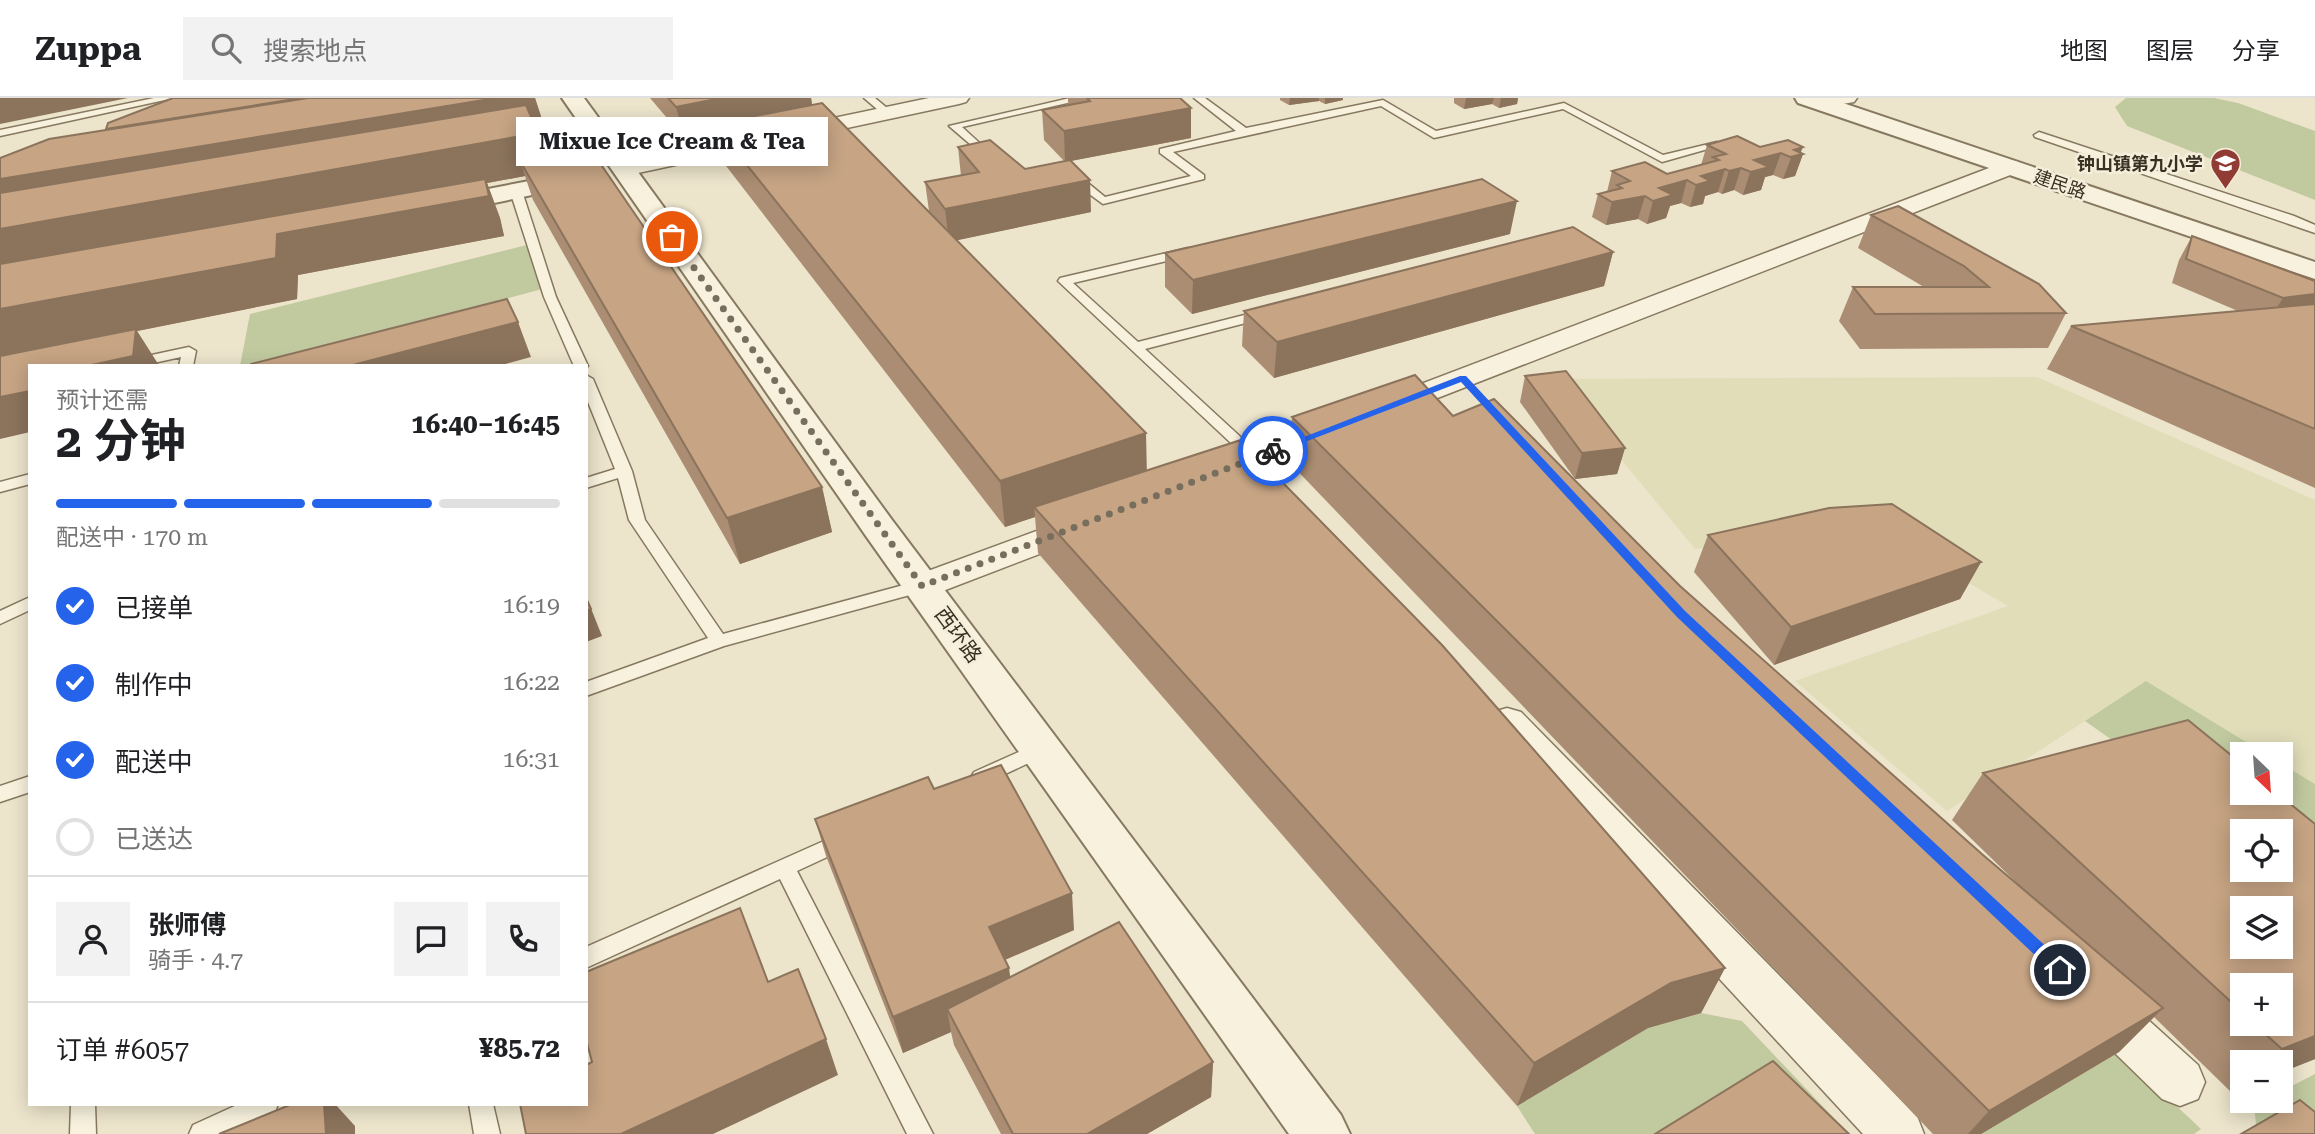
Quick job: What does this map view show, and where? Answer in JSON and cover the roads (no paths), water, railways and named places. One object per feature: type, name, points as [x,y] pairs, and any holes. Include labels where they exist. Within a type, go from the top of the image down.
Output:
[{"type":"street","name":"西环路","points":[[573,98],[922,586],[1322,1134]]},
{"type":"street","points":[[421,210],[624,170],[959,98]]},
{"type":"street","points":[[1812,100],[1847,98]]},
{"type":"street","name":"建民路","points":[[1812,100],[2315,271]]},
{"type":"street","points":[[1191,483],[2010,167]]},
{"type":"street","points":[[1463,378],[1492,409]]},
{"type":"street","points":[[1255,458],[1284,488]]},
{"type":"street","points":[[922,586],[1115,512]]},
{"type":"street","points":[[1486,700],[1898,1134]]},
{"type":"street","points":[[2068,977],[2180,1082]]},
{"type":"lane","points":[[0,132],[169,98]]},
{"type":"lane","points":[[869,98],[888,113]]},
{"type":"lane","points":[[1001,168],[954,126],[1084,98]]},
{"type":"lane","points":[[1199,98],[1244,132]]},
{"type":"lane","points":[[1054,187],[1079,181],[1104,201],[1200,177],[1164,151],[1383,103],[1434,135],[1564,106],[1662,159],[1717,145]]},
{"type":"lane","points":[[2039,135],[2290,218],[2315,229]]},
{"type":"lane","points":[[516,191],[550,297],[580,364]]},
{"type":"lane","points":[[1198,249],[1064,281],[1255,458]]},
{"type":"lane","points":[[1135,347],[1284,310]]},
{"type":"lane","points":[[128,364],[189,351],[186,364]]},
{"type":"lane","points":[[588,384],[624,471],[638,520],[719,641]]},
{"type":"lane","points":[[588,482],[624,471]]},
{"type":"lane","points":[[0,486],[28,479]]},
{"type":"lane","points":[[588,688],[719,641],[922,586]]},
{"type":"lane","points":[[0,618],[28,604]]},
{"type":"lane","points":[[968,783],[1041,749]]},
{"type":"lane","points":[[0,794],[28,785]]},
{"type":"lane","points":[[588,957],[857,834]]},
{"type":"lane","points":[[784,867],[920,1134]]},
{"type":"lane","points":[[83,1106],[83,1134]]},
{"type":"lane","points":[[202,1134],[262,1106]]},
{"type":"lane","points":[[481,1106],[487,1134]]},
{"type":"place","name":"钟山镇第九小学","points":[[2226,190]]},
{"type":"place","name":"Mixue Ice Cream & Tea","points":[[672,237]]}]
